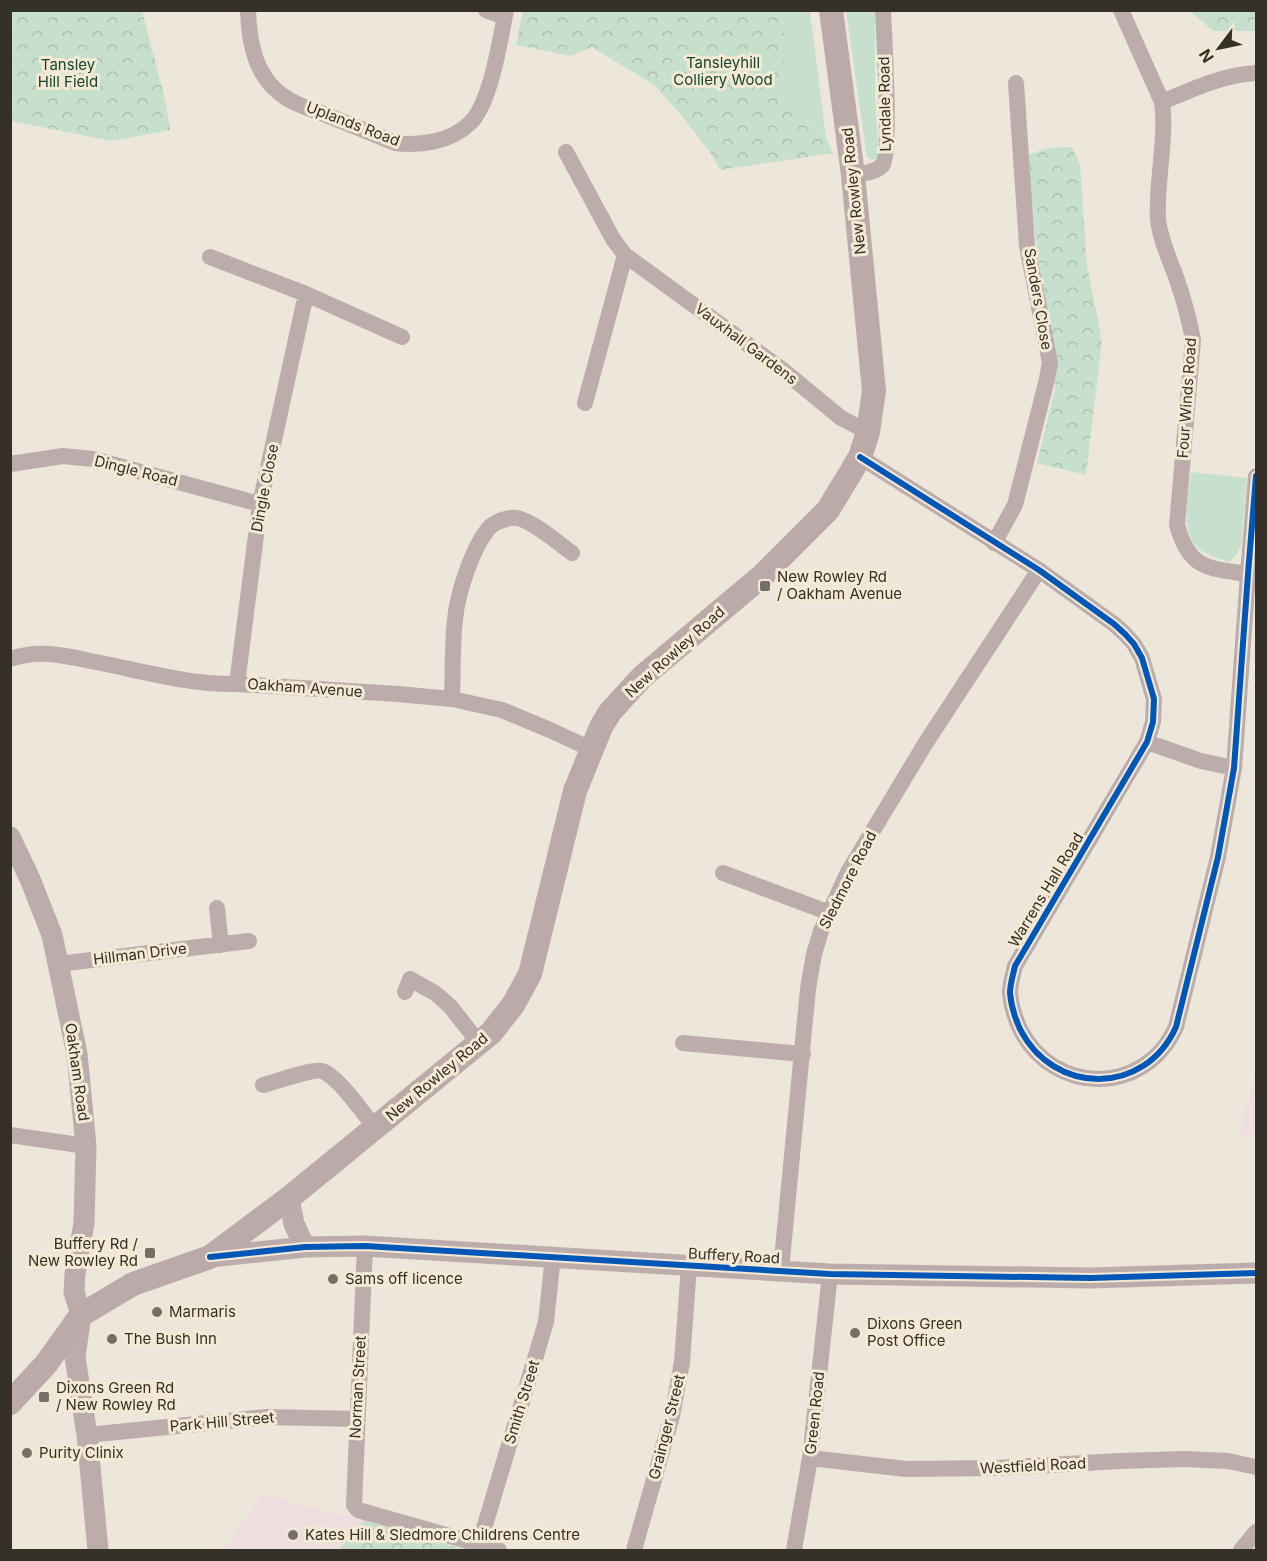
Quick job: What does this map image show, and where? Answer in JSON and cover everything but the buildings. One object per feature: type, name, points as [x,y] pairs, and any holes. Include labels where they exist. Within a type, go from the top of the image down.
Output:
[{"type":"main road","name":"New Rowley Road","points":[[210,1257],[289,1198],[491,1033],[513,1005],[530,974],[575,791],[601,727],[610,712],[642,677],[762,576],[828,510],[860,457],[868,432],[874,391],[853,175],[831,10]]},
{"type":"main road","name":"Buffery Road","points":[[81,1315],[133,1284],[210,1257]]},
{"type":"main road","points":[[10,1403],[46,1364],[81,1315]]},
{"type":"street","name":"Uplands Road","points":[[248,10],[248,31],[252,53],[258,68],[272,88],[288,100],[395,143],[412,145],[432,142],[458,132],[470,123],[487,93],[505,14]]},
{"type":"street","points":[[486,10],[505,14]]},
{"type":"street","name":"Lyndale Road","points":[[853,175],[876,170],[886,158],[883,10]]},
{"type":"street","name":"Four Winds Road","points":[[1121,10],[1162,102],[1164,117],[1158,219],[1163,241],[1189,317],[1193,339],[1177,525],[1181,541],[1189,554],[1200,563],[1210,569],[1248,574]]},
{"type":"street","points":[[1162,102],[1222,78],[1257,73]]},
{"type":"street","name":"Sanders Close","points":[[994,543],[1015,505],[1047,383],[1050,363],[1027,246],[1016,83]]},
{"type":"street","name":"Vauxhall Gardens","points":[[566,152],[613,239],[625,255],[784,371],[841,418],[868,432]]},
{"type":"street","points":[[585,403],[625,255]]},
{"type":"street","points":[[210,257],[306,294],[402,337]]},
{"type":"street","name":"Dingle Close","points":[[237,684],[260,504],[306,294]]},
{"type":"street","name":"Dingle Road","points":[[10,464],[63,456],[93,459],[260,504]]},
{"type":"street","name":"Warrens Hall Road","points":[[860,457],[1039,570],[1114,624],[1134,644],[1142,658],[1154,699],[1153,722],[1147,742],[1015,966],[1010,993],[1016,1021],[1023,1035],[1040,1057],[1050,1065],[1073,1076],[1095,1079],[1133,1072],[1152,1060],[1171,1040],[1176,1027],[1218,857],[1234,768],[1257,476]]},
{"type":"street","points":[[452,699],[455,619],[459,595],[482,537],[493,524],[514,518],[526,521],[572,553]]},
{"type":"street","name":"Sledmore Road","points":[[781,1270],[808,989],[814,954],[821,931],[848,872],[925,744],[1039,570]]},
{"type":"street","name":"Oakham Avenue","points":[[10,659],[27,654],[49,653],[171,677],[222,684],[452,699],[502,710],[592,750]]},
{"type":"street","points":[[1147,742],[1201,761],[1234,768]]},
{"type":"street","name":"Oakham Road","points":[[10,837],[52,935],[77,1054],[86,1146],[84,1223],[74,1292],[81,1315]]},
{"type":"street","points":[[723,873],[830,913]]},
{"type":"street","points":[[217,908],[221,945]]},
{"type":"street","name":"Hillman Drive","points":[[58,964],[249,941]]},
{"type":"street","points":[[414,962],[407,986],[435,993],[450,1006],[479,1043]]},
{"type":"street","points":[[683,1043],[803,1054]]},
{"type":"street","points":[[263,1085],[308,1071],[321,1070],[335,1078],[375,1128]]},
{"type":"street","points":[[10,1135],[86,1146]]},
{"type":"street","points":[[289,1198],[294,1224],[304,1247]]},
{"type":"street","name":"Buffery Road","points":[[210,1257],[304,1247],[365,1246],[830,1274],[1090,1278],[1257,1273]]},
{"type":"street","name":"Norman Street","points":[[365,1246],[354,1505],[358,1510],[480,1545]]},
{"type":"street","name":"Smith Street","points":[[480,1545],[546,1322],[553,1256]]},
{"type":"street","name":"Grainger Street","points":[[634,1551],[672,1416],[682,1362],[689,1266]]},
{"type":"street","name":"Green Road","points":[[794,1551],[810,1458],[830,1274]]},
{"type":"street","points":[[81,1315],[75,1357],[87,1435],[98,1551]]},
{"type":"street","name":"Park Hill Street","points":[[87,1435],[267,1416],[357,1419]]},
{"type":"street","name":"Westfield Road","points":[[810,1458],[906,1469],[996,1468],[1184,1459],[1228,1461],[1257,1467]]},
{"type":"street","points":[[1241,1551],[1257,1532]]},
{"type":"street","points":[[480,1545],[499,1551]]},
{"type":"shaded area","points":[[1256,1069],[1256,1135],[1239,1136]]},
{"type":"shaded area","name":"Kates Hill & Sledmore Childrens Centre","points":[[263,1494],[364,1520],[339,1550],[224,1550]]},
{"type":"green space","name":"Tansley Hill Field","points":[[10,11],[142,11],[166,103],[170,130],[112,141],[11,121]]},
{"type":"green space","name":"Tansleyhill Colliery Wood","points":[[523,11],[781,11],[785,43],[782,86],[790,106],[826,138],[833,153],[720,170],[710,152],[654,85],[592,47],[571,56],[516,45]]},
{"type":"green space","points":[[781,11],[810,11],[826,138],[790,106],[782,86],[785,43]]},
{"type":"green space","points":[[846,11],[875,11],[875,97],[879,158],[872,160],[867,157]]},
{"type":"green space","points":[[1190,11],[1256,11],[1256,31],[1213,31]]},
{"type":"green space","points":[[1072,147],[1080,165],[1087,267],[1102,341],[1086,475],[1037,463],[1055,390],[1054,350],[1037,252],[1027,155],[1048,148]]},
{"type":"green space","points":[[1191,472],[1247,478],[1241,546],[1229,562],[1207,554],[1191,539],[1187,506]]},
{"type":"green space","points":[[364,1520],[466,1550],[339,1550]]},
{"type":"cycle path","points":[[860,457],[1039,570],[1114,624],[1134,644],[1142,658],[1154,699],[1153,722],[1147,742],[1015,966],[1010,990],[1012,1007],[1018,1025],[1035,1051],[1054,1067],[1076,1076],[1099,1079],[1122,1076],[1143,1066],[1162,1050],[1176,1027],[1218,857],[1234,768],[1256,476]]},
{"type":"cycle path","points":[[210,1257],[305,1247],[365,1246],[830,1274],[1090,1278],[1256,1273]]},
{"type":"place","name":"New Rowley Rd / Oakham Avenue","points":[[765,586]]},
{"type":"place","name":"Buffery Rd / New Rowley Rd","points":[[150,1253]]},
{"type":"place","name":"Sams off licence","points":[[333,1279]]},
{"type":"place","name":"Marmaris","points":[[157,1312]]},
{"type":"place","name":"Dixons Green Post Office","points":[[855,1333]]},
{"type":"place","name":"The Bush Inn","points":[[112,1339]]},
{"type":"place","name":"Dixons Green Rd / New Rowley Rd","points":[[44,1397]]},
{"type":"place","name":"Purity Clinix","points":[[27,1453]]},
{"type":"place","name":"Kates Hill & Sledmore Childrens Centre","points":[[293,1535]]}]
